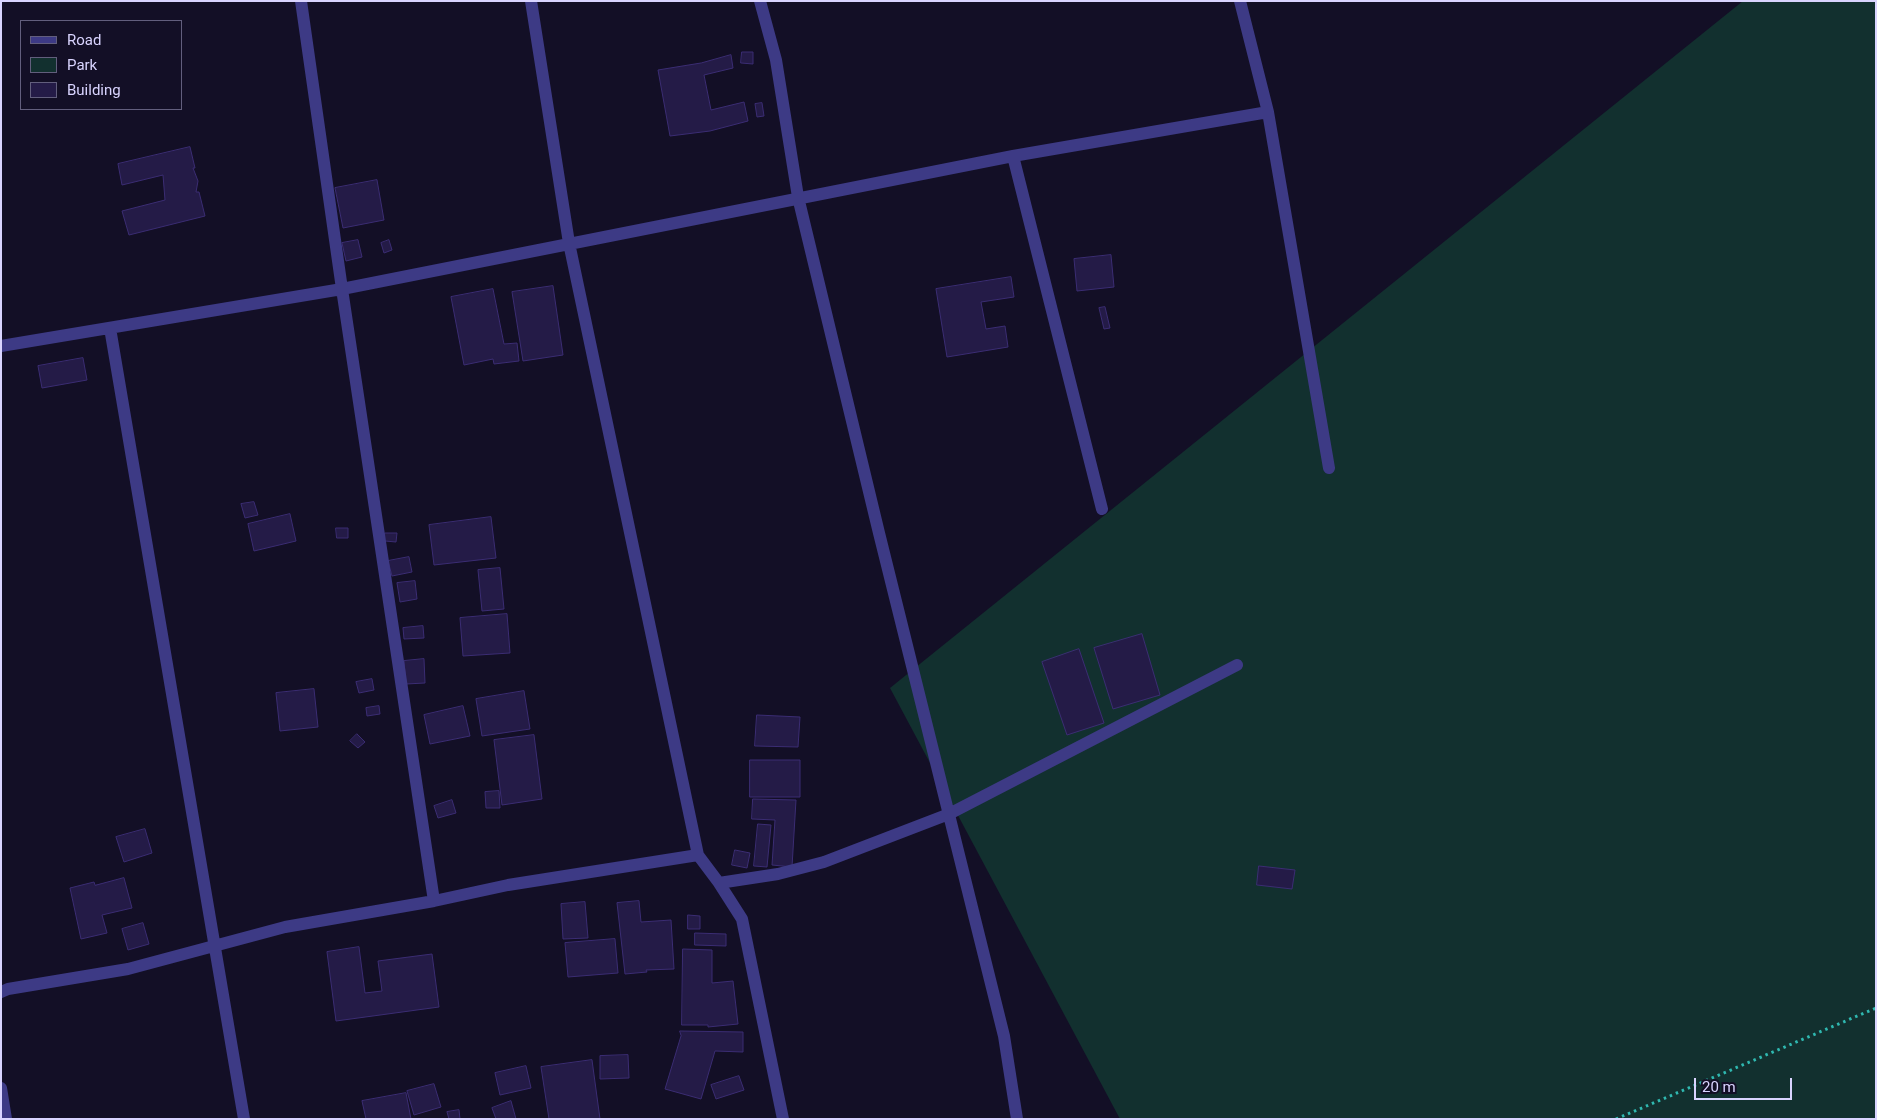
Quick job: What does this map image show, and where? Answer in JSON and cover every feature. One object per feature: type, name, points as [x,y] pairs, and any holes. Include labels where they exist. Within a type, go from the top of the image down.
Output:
[{"type":"street","points":[[301,1],[342,289],[434,901]]},
{"type":"street","points":[[531,1],[569,243],[698,855],[742,919],[783,1119]]},
{"type":"street","points":[[760,1],[776,60],[798,197],[1004,1036],[1017,1119]]},
{"type":"street","points":[[1240,1],[1268,112],[1329,468]]},
{"type":"street","points":[[1,346],[342,289],[798,197],[1014,156],[1268,112]]},
{"type":"street","points":[[1014,156],[1102,509]]},
{"type":"street","points":[[110,328],[244,1119]]},
{"type":"street","points":[[719,883],[778,874],[824,862],[949,814],[1238,666]]},
{"type":"street","points":[[1,992],[8,989],[128,969],[286,927],[434,901],[508,885],[698,855]]},
{"type":"street","points":[[1,1088],[6,1119]]},
{"type":"path","points":[[1616,1119],[1876,1008]]},
{"type":"green space","points":[[1743,1],[1876,1],[1876,1119],[1120,1119],[890,688]]},
{"type":"building","points":[[742,52],[753,52],[753,64],[741,63]]},
{"type":"building","points":[[731,55],[733,68],[704,75],[711,110],[744,102],[748,121],[710,131],[670,136],[658,70],[701,63]]},
{"type":"building","points":[[762,103],[764,116],[757,117],[755,104]]},
{"type":"building","points":[[190,147],[195,168],[193,168],[198,181],[196,192],[199,192],[205,216],[129,235],[122,211],[165,200],[163,175],[122,185],[118,164]]},
{"type":"building","points":[[377,180],[384,220],[343,228],[335,188]]},
{"type":"building","points":[[358,240],[362,257],[346,261],[342,243]]},
{"type":"building","points":[[389,240],[392,250],[384,253],[381,243]]},
{"type":"building","points":[[1111,255],[1114,287],[1077,291],[1074,259]]},
{"type":"building","points":[[1011,277],[1014,297],[981,302],[986,329],[1005,326],[1008,347],[947,357],[936,289]]},
{"type":"building","points":[[553,286],[563,355],[523,361],[512,292]]},
{"type":"building","points":[[493,289],[504,344],[517,343],[519,361],[494,364],[493,359],[464,365],[451,297]]},
{"type":"building","points":[[1105,307],[1110,328],[1104,329],[1099,308]]},
{"type":"building","points":[[83,358],[87,380],[42,388],[38,366]]},
{"type":"building","points":[[254,502],[258,515],[245,518],[241,504]]},
{"type":"building","points":[[290,514],[296,541],[254,551],[248,524]]},
{"type":"building","points":[[491,517],[496,558],[434,565],[429,525]]},
{"type":"building","points":[[336,528],[348,528],[348,538],[337,538]]},
{"type":"building","points":[[385,533],[397,533],[396,542],[385,541]]},
{"type":"building","points":[[409,557],[412,572],[392,576],[388,561]]},
{"type":"building","points":[[500,568],[504,609],[482,611],[478,570]]},
{"type":"building","points":[[415,581],[417,599],[400,602],[397,583]]},
{"type":"building","points":[[507,614],[510,653],[463,656],[460,618]]},
{"type":"building","points":[[423,626],[424,638],[404,639],[403,628]]},
{"type":"building","points":[[1142,634],[1160,695],[1113,709],[1094,648]]},
{"type":"building","points":[[1079,649],[1104,723],[1067,735],[1042,662]]},
{"type":"building","points":[[424,659],[425,683],[406,684],[404,661]]},
{"type":"building","points":[[372,679],[374,690],[359,693],[356,682]]},
{"type":"building","points":[[314,689],[318,727],[280,731],[276,693]]},
{"type":"building","points":[[524,691],[530,729],[482,736],[476,699]]},
{"type":"building","points":[[379,706],[380,714],[367,716],[366,708]]},
{"type":"building","points":[[463,706],[470,736],[430,744],[424,715]]},
{"type":"building","points":[[757,715],[800,717],[798,747],[755,746]]},
{"type":"building","points":[[357,734],[365,742],[358,748],[350,741]]},
{"type":"building","points":[[534,735],[542,799],[502,805],[494,740]]},
{"type":"building","points":[[750,760],[800,760],[800,797],[750,797]]},
{"type":"building","points":[[499,791],[500,808],[486,808],[485,792]]},
{"type":"building","points":[[753,799],[796,800],[792,867],[772,865],[775,820],[752,819]]},
{"type":"building","points":[[452,800],[456,813],[438,818],[434,806]]},
{"type":"building","points":[[758,824],[771,825],[767,867],[754,866]]},
{"type":"building","points":[[145,829],[152,853],[124,862],[116,837]]},
{"type":"building","points":[[735,850],[750,853],[747,868],[732,865]]},
{"type":"building","points":[[1259,866],[1295,870],[1292,889],[1257,885]]},
{"type":"building","points":[[124,878],[132,908],[102,915],[107,933],[81,939],[70,888],[94,882],[95,885]]},
{"type":"building","points":[[639,901],[641,922],[671,920],[674,969],[646,970],[647,972],[625,974],[617,903]]},
{"type":"building","points":[[585,902],[588,938],[563,939],[561,904]]},
{"type":"building","points":[[688,915],[700,916],[700,929],[688,929]]},
{"type":"building","points":[[143,923],[149,944],[128,950],[122,929]]},
{"type":"building","points":[[695,933],[726,934],[726,946],[695,945]]},
{"type":"building","points":[[615,939],[618,973],[568,977],[565,943]]},
{"type":"building","points":[[359,947],[365,993],[382,991],[378,961],[432,954],[439,1007],[336,1021],[327,952]]},
{"type":"building","points":[[683,949],[712,950],[712,983],[733,981],[738,1024],[708,1027],[708,1025],[682,1025]]},
{"type":"building","points":[[680,1031],[743,1032],[743,1052],[715,1051],[701,1099],[665,1089],[681,1036]]},
{"type":"building","points":[[628,1055],[629,1078],[600,1079],[600,1056]]},
{"type":"building","points":[[592,1060],[600,1119],[549,1119],[541,1067]]},
{"type":"building","points":[[526,1066],[531,1088],[500,1095],[495,1073]]},
{"type":"building","points":[[739,1076],[744,1090],[716,1099],[711,1085]]},
{"type":"building","points":[[434,1084],[441,1107],[414,1115],[407,1091]]},
{"type":"building","points":[[406,1093],[411,1119],[366,1119],[362,1101]]},
{"type":"building","points":[[511,1101],[516,1119],[496,1119],[492,1108]]},
{"type":"building","points":[[459,1110],[460,1119],[449,1119],[447,1112]]}]
